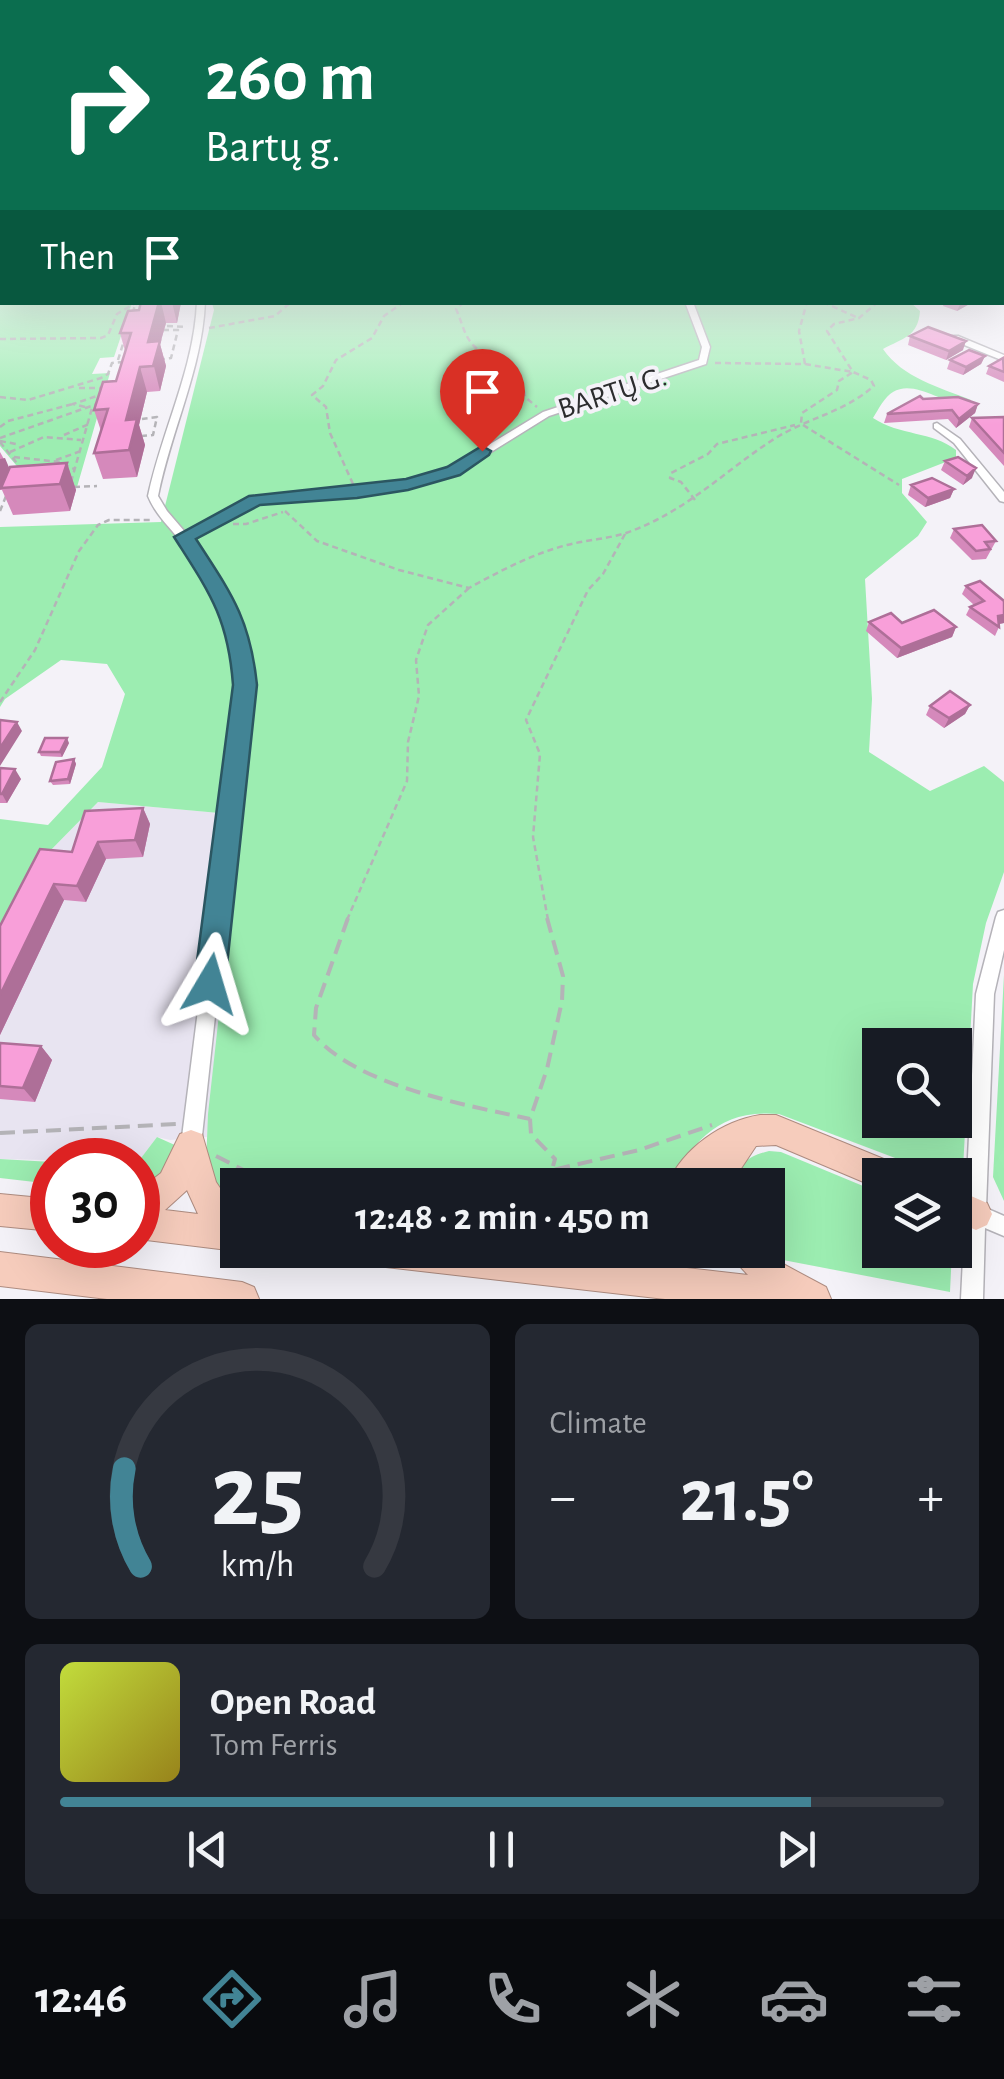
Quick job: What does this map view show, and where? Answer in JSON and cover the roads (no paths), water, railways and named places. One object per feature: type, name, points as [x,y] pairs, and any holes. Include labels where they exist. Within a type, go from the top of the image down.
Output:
[{"type":"highway","points":[[697,1168],[712,1150],[748,1132],[776,1130],[862,1166]]},
{"type":"highway","points":[[724,1168],[748,1132]]},
{"type":"highway","points":[[160,1195],[180,1178],[192,1134]]},
{"type":"highway","points":[[192,1134],[204,1196],[220,1216]]},
{"type":"highway","points":[[0,1210],[30,1213]]},
{"type":"highway","points":[[160,1225],[220,1232]]},
{"type":"highway","points":[[538,1268],[812,1299]]},
{"type":"highway","points":[[556,1270],[569,1268]]},
{"type":"highway","points":[[765,1268],[812,1299]]},
{"type":"highway","points":[[0,1269],[242,1299]]},
{"type":"street","points":[[192,1134],[245,685],[242,647],[229,606],[153,496],[159,458],[179,416],[200,329],[200,305]]},
{"type":"street","name":"BARTŲ G.","points":[[184,537],[256,500],[357,493],[453,471],[546,414],[703,362],[706,348],[690,305]]},
{"type":"street","points":[[955,338],[1004,358]]},
{"type":"street","points":[[937,426],[957,441],[1004,499]]},
{"type":"street","points":[[972,1299],[985,994],[1004,917]]}]
